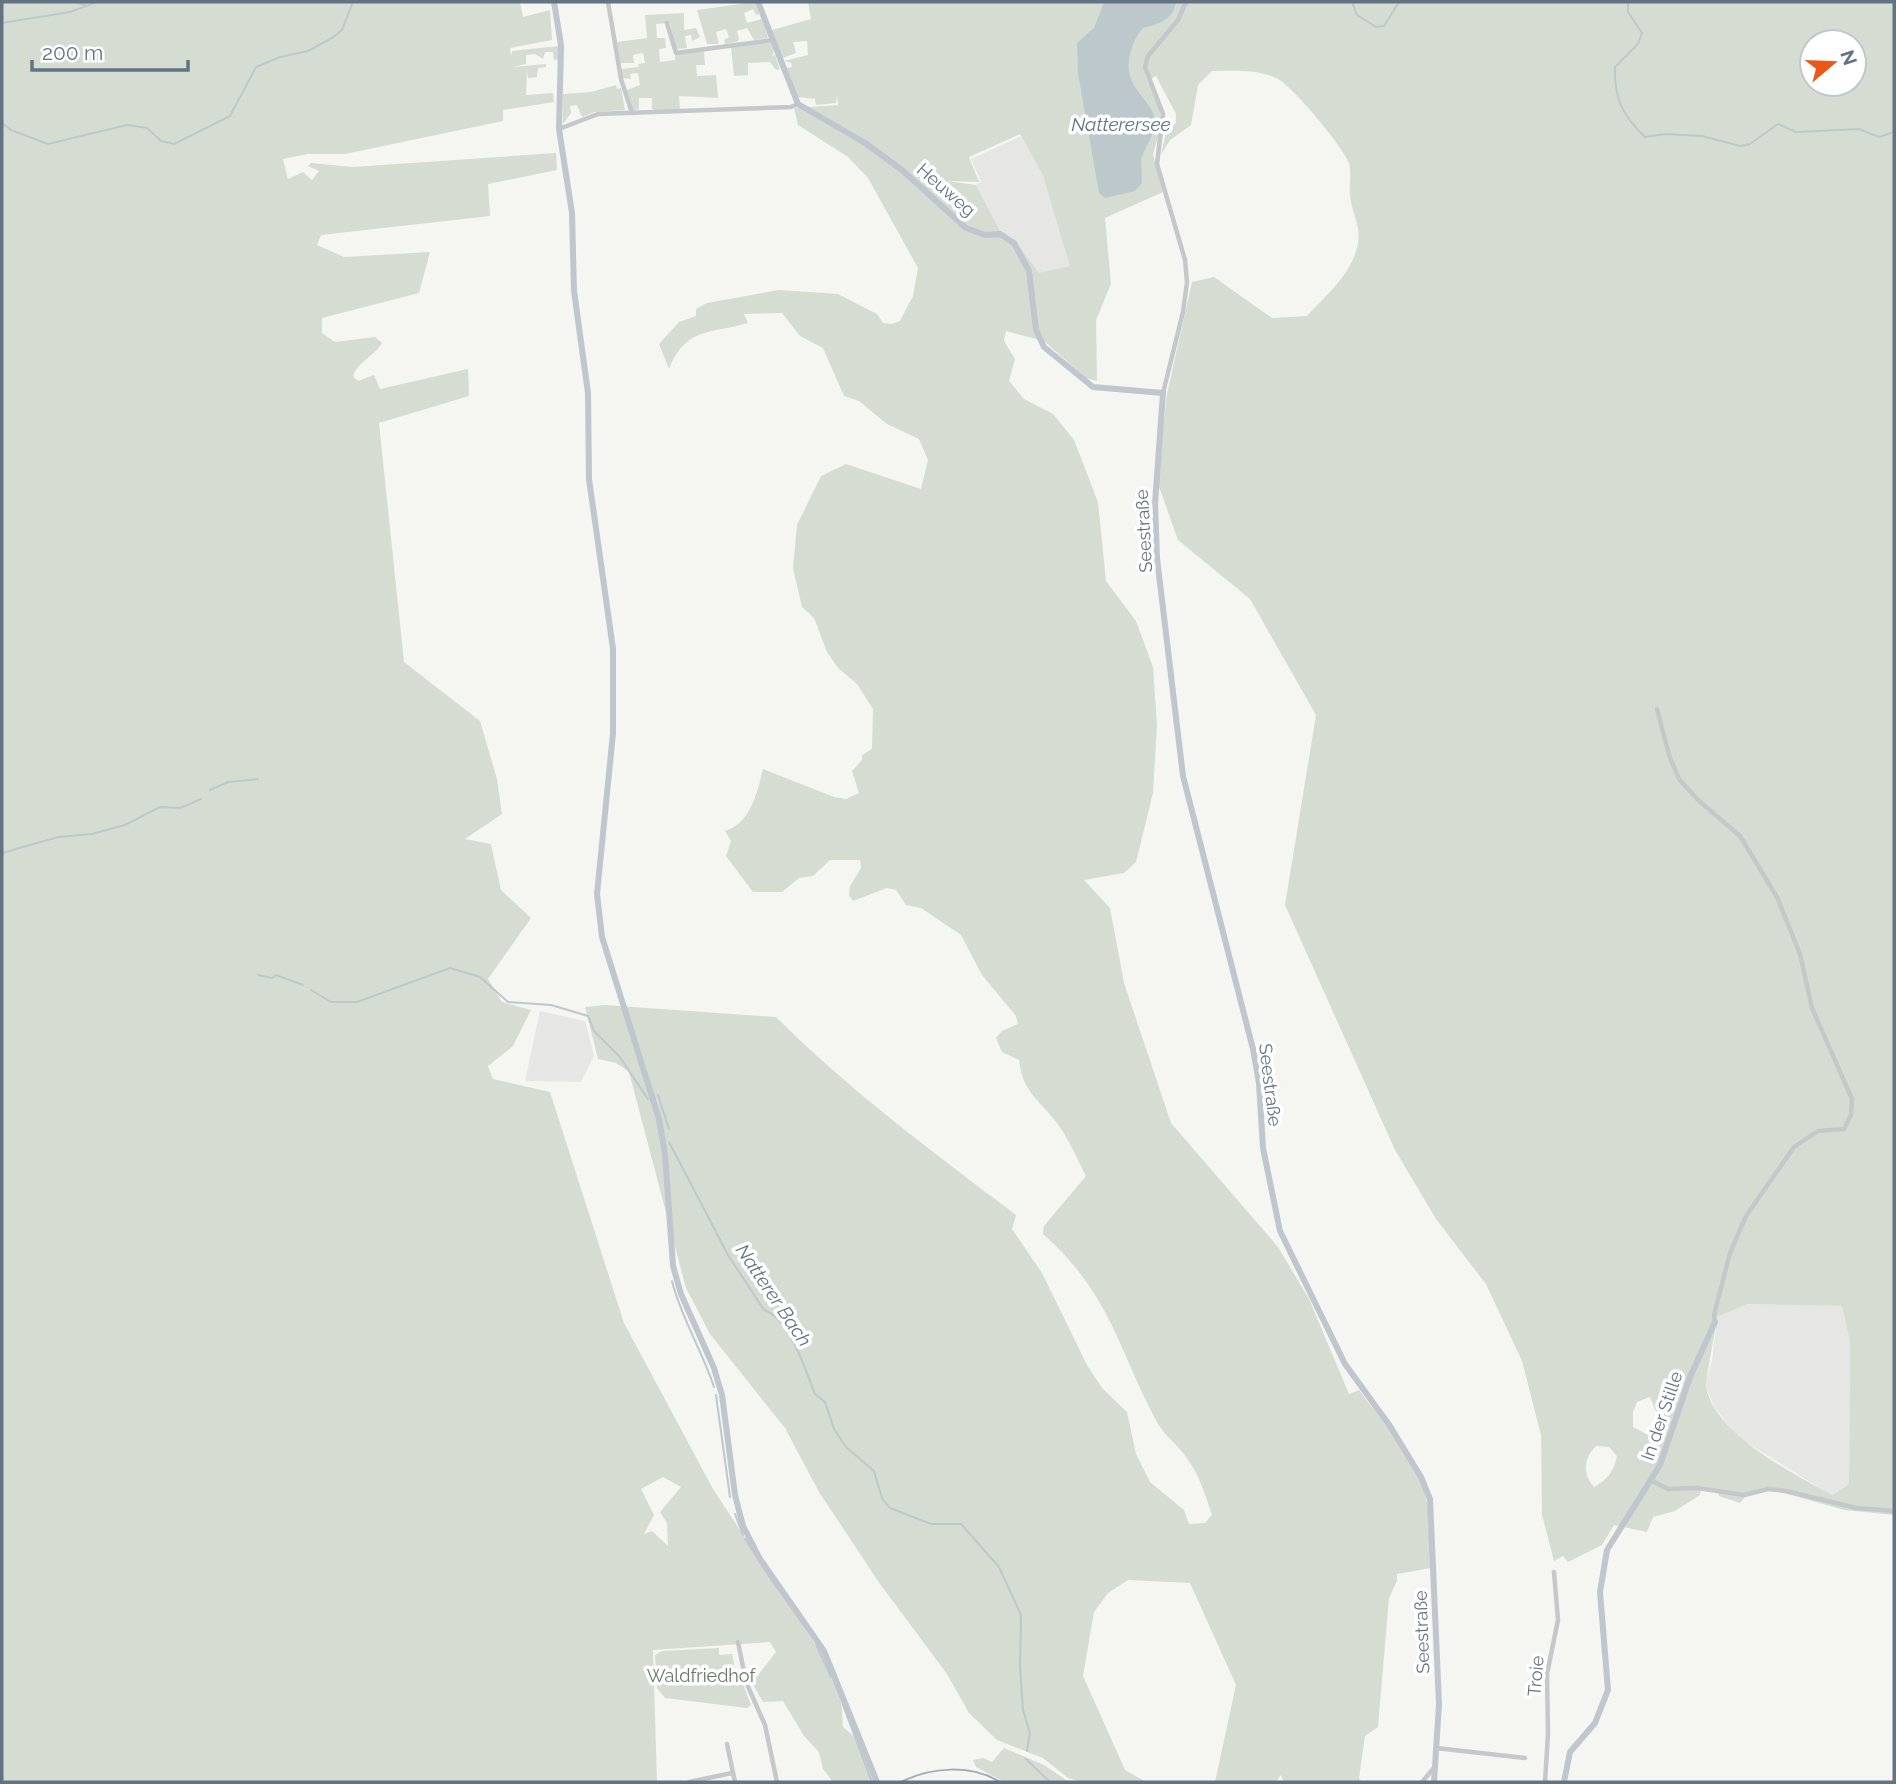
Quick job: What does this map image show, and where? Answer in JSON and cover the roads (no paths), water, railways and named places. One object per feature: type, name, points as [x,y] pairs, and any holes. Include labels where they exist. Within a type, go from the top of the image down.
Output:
[{"type":"street","points":[[554,2],[561,46],[559,129],[574,225],[574,290],[587,383],[592,501],[613,649],[613,733],[597,894],[602,937],[659,1119],[666,1167],[673,1266],[681,1294],[714,1368],[722,1395],[735,1495],[743,1526],[760,1559],[824,1651],[877,1782]]},
{"type":"street","points":[[608,2],[621,79],[632,113]]},
{"type":"street","points":[[559,129],[598,114],[791,107],[798,104],[758,2]]},
{"type":"street","points":[[1163,393],[1181,323],[1187,282],[1185,260],[1156,156],[1163,129],[1163,114],[1147,79],[1145,67],[1148,56],[1178,20],[1186,2]]},
{"type":"street","points":[[667,23],[676,53],[772,40]]},
{"type":"street","name":"Heuweg","points":[[798,104],[865,143],[902,170],[965,228],[985,235],[1000,234],[1014,243],[1029,271],[1040,341],[1083,380],[1105,390],[1163,393]]},
{"type":"street","name":"Seestraße","points":[[1163,393],[1154,504],[1157,558],[1183,776],[1255,1058],[1263,1148],[1280,1231],[1345,1364],[1390,1426],[1429,1494],[1433,1522],[1439,1704],[1434,1782]]},
{"type":"street","points":[[1657,709],[1669,755],[1679,779],[1698,800],[1740,836],[1777,897],[1800,954],[1812,1008],[1852,1099],[1852,1115],[1844,1129],[1818,1131],[1794,1147],[1746,1216],[1730,1252],[1714,1315],[1715,1322]]},
{"type":"street","name":"In der Stille","points":[[1564,1782],[1572,1749],[1590,1731],[1606,1697],[1609,1678],[1601,1601],[1603,1566],[1612,1539],[1652,1481],[1664,1457],[1690,1377],[1715,1322]]},
{"type":"street","points":[[1652,1481],[1668,1489],[1697,1488],[1744,1495],[1768,1489],[1786,1491],[1856,1508],[1894,1511]]},
{"type":"street","name":"Troie","points":[[1545,1782],[1548,1734],[1547,1674],[1558,1620],[1554,1572]]},
{"type":"street","points":[[738,1642],[746,1682],[765,1725],[777,1782]]},
{"type":"street","points":[[727,1744],[734,1782]]},
{"type":"street","points":[[1435,1748],[1525,1758]]},
{"type":"street","points":[[1422,1782],[1433,1769]]},
{"type":"street","points":[[689,1782],[733,1773]]},
{"type":"water","name":"Natterersee","points":[[1104,2],[1176,2],[1168,17],[1160,23],[1143,28],[1130,53],[1132,81],[1148,104],[1157,125],[1141,158],[1142,183],[1135,191],[1105,198],[1099,193],[1078,74],[1077,43],[1094,28]]},
{"type":"waterway","points":[[76,2],[85,5]]},
{"type":"waterway","points":[[2,23],[70,12],[97,2]]},
{"type":"waterway","points":[[2,123],[11,130],[48,144],[127,125],[147,128],[161,141],[174,144],[230,116],[256,67],[280,57],[308,51],[332,38],[342,30],[353,2]]},
{"type":"waterway","points":[[1352,2],[1357,15],[1376,27],[1384,26],[1399,2]]},
{"type":"waterway","points":[[1628,2],[1628,12],[1642,33],[1638,44],[1615,67],[1616,88],[1625,113],[1645,137],[1665,134],[1702,136],[1740,146],[1750,144],[1778,124],[1796,132],[1859,129],[1879,137],[1894,132]]},
{"type":"waterway","points":[[210,790],[228,782],[258,779]]},
{"type":"waterway","points":[[2,853],[58,837],[92,834],[125,825],[160,807],[180,808],[201,799]]},
{"type":"waterway","name":"Natterer Bach","points":[[311,990],[331,1002],[357,1002],[450,968],[480,977],[508,1002],[551,1005],[588,1016],[594,1031],[619,1056],[648,1099]]},
{"type":"waterway","name":"Natterer Bach","points":[[258,975],[272,978],[276,975],[303,985]]},
{"type":"waterway","name":"Natterer Bach","points":[[658,1095],[669,1129]]},
{"type":"waterway","name":"Natterer Bach","points":[[669,1142],[728,1255],[764,1310],[782,1323],[789,1334],[815,1394],[825,1402],[834,1429],[846,1447],[874,1471],[882,1498],[890,1508],[931,1524],[961,1524],[999,1567],[1021,1615],[1023,1710],[1030,1733],[1027,1751]]},
{"type":"waterway","points":[[672,1281],[714,1387]]},
{"type":"waterway","points":[[716,1395],[730,1497]]},
{"type":"waterway","points":[[735,1514],[743,1535]]},
{"type":"waterway","points":[[745,1539],[777,1588]]},
{"type":"waterway","points":[[816,1644],[831,1677]]},
{"type":"waterway","points":[[843,1705],[872,1782]]},
{"type":"waterway","name":"Natterer Bach","points":[[1026,1759],[1050,1782]]},
{"type":"tram line","points":[[901,1782],[925,1773],[951,1770],[977,1772],[1000,1782]]},
{"type":"park label","name":"Waldfriedhof","points":[[701,1676]]}]
